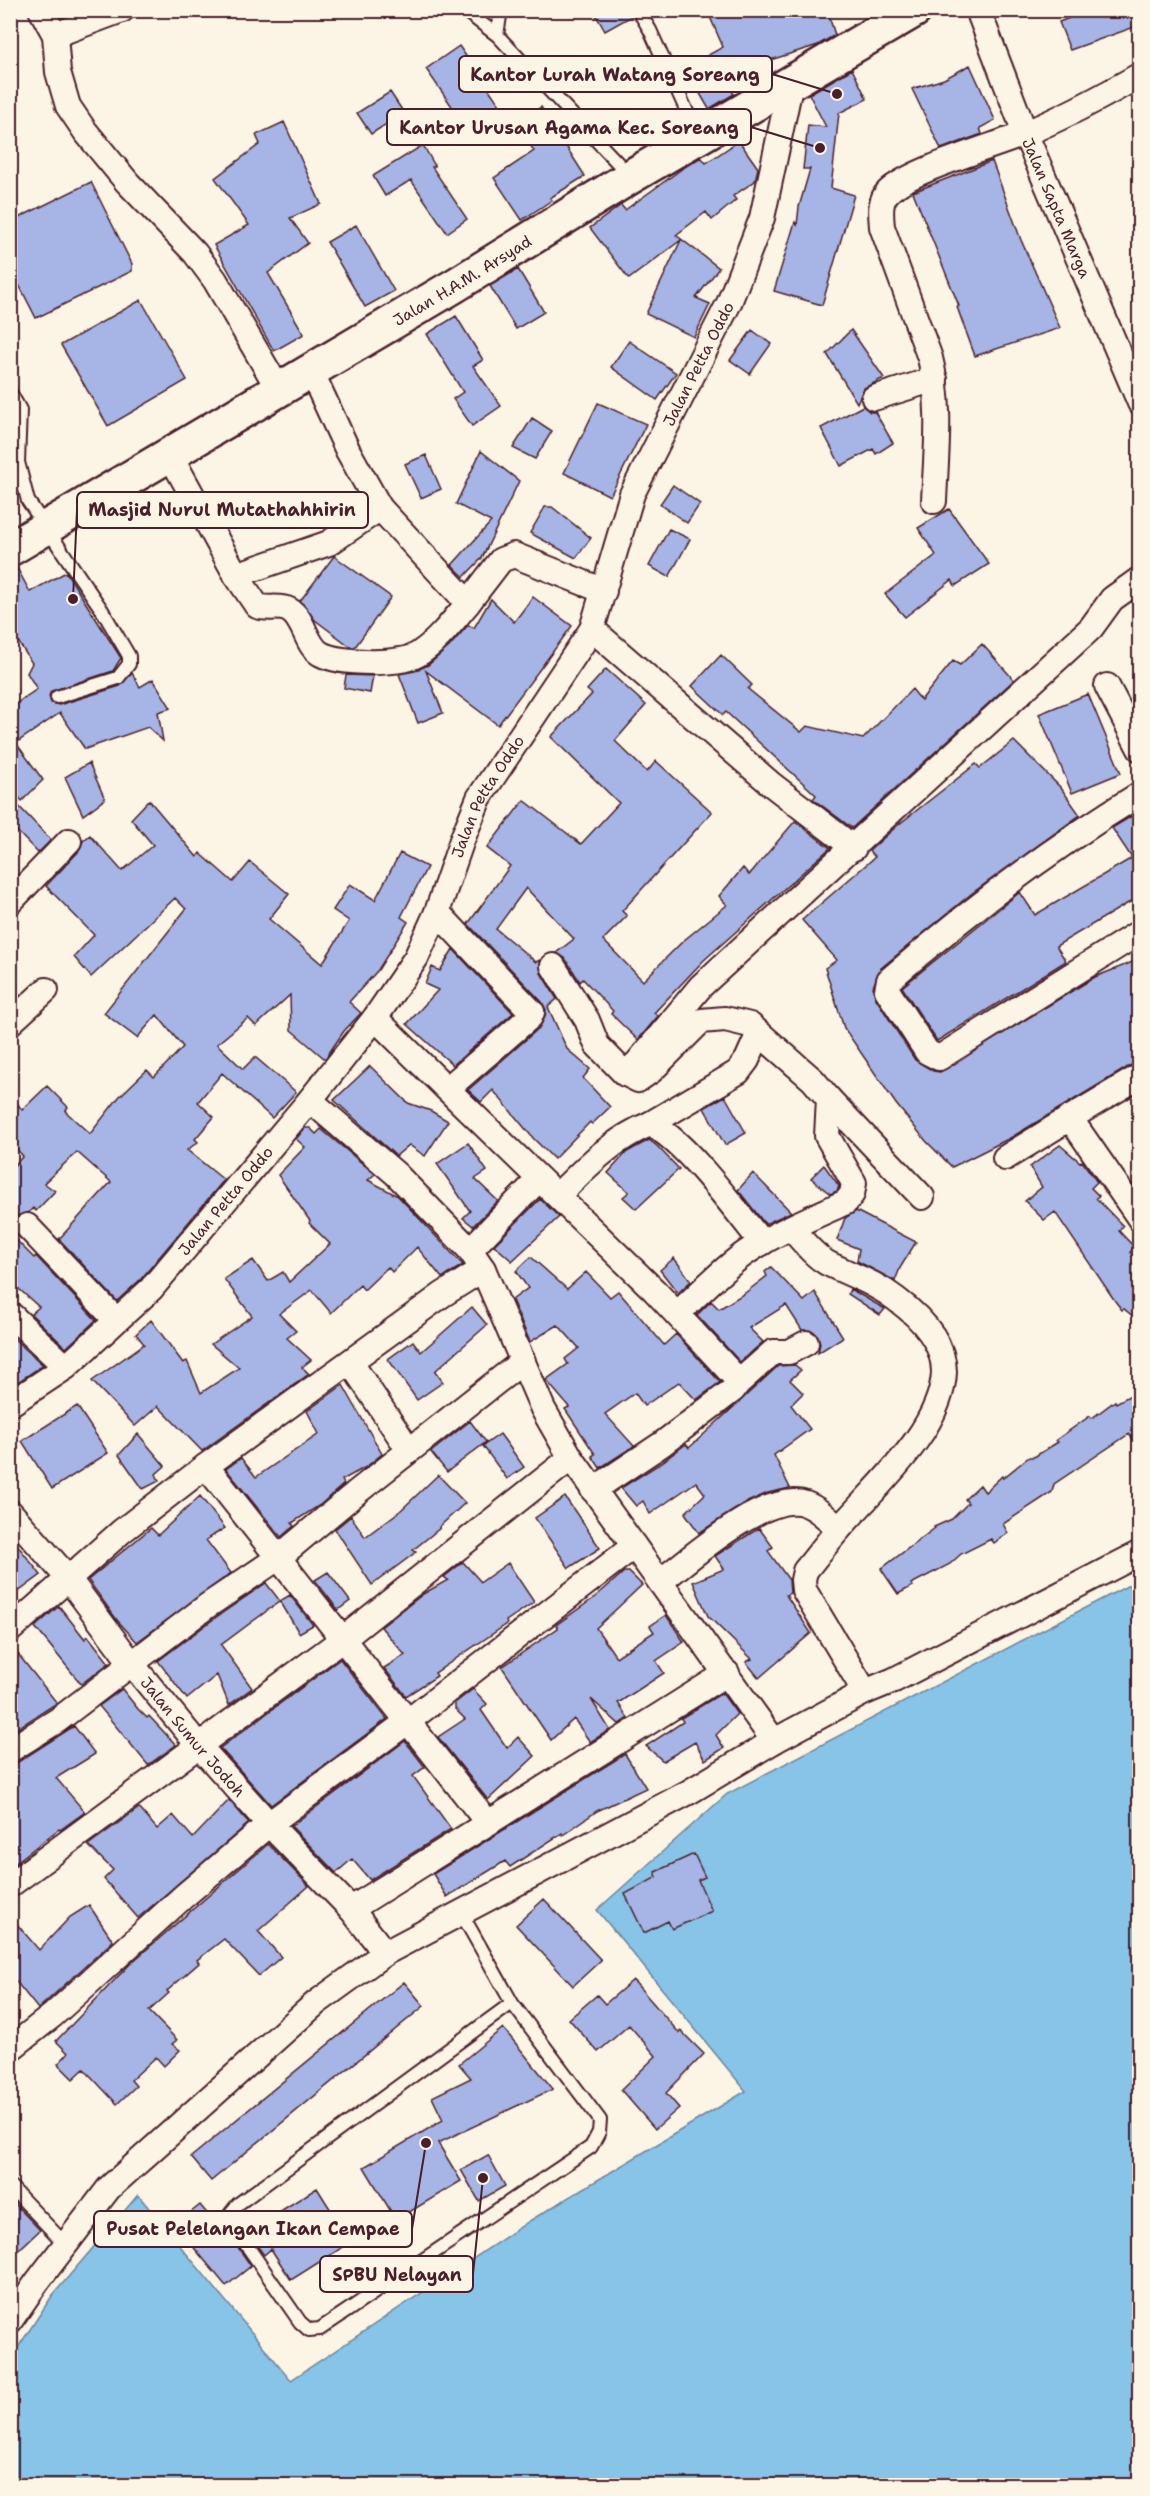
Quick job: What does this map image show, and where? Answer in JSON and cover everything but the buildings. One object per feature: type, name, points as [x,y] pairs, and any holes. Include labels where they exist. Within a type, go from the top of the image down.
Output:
[{"type":"highway","name":"Jalan H.A.M. Arsyad","points":[[10,549],[46,530],[170,453],[454,286],[630,177],[915,10]]},
{"type":"street","points":[[41,10],[55,35],[58,72],[68,106],[85,131],[127,182],[202,262],[215,280],[279,390]]},
{"type":"street","points":[[55,35],[122,10]]},
{"type":"street","name":"Jalan Sapta Marga","points":[[978,10],[1025,133],[1140,403]]},
{"type":"street","points":[[934,501],[938,416],[935,379],[930,358],[882,227],[880,210],[883,199],[888,192],[909,178],[1025,133],[1093,101],[1140,75]]},
{"type":"street","name":"Jalan Petta Oddo","points":[[10,1404],[66,1367],[151,1289],[310,1100],[375,1018],[416,958],[437,912],[479,798],[592,629],[632,494],[729,303],[762,218],[791,82]]},
{"type":"street","points":[[310,371],[348,451],[380,508],[468,603]]},
{"type":"street","points":[[874,398],[935,379]]},
{"type":"street","points":[[170,453],[236,575],[257,606],[286,609],[294,614],[322,655],[356,662],[409,658],[420,653],[468,603],[501,560],[514,555],[604,591]]},
{"type":"street","points":[[236,575],[329,543],[380,508]]},
{"type":"street","points":[[624,1074],[638,1062],[701,986],[854,848],[1091,628],[1112,598],[1140,579]]},
{"type":"street","points":[[592,629],[771,784],[854,848]]},
{"type":"street","points":[[1107,686],[1140,749]]},
{"type":"street","points":[[1140,794],[1080,831],[981,902],[889,980],[887,990],[927,1052],[939,1058],[1140,932]]},
{"type":"street","points":[[10,902],[69,841]]},
{"type":"street","points":[[437,912],[532,1012],[530,1017],[447,1089]]},
{"type":"street","points":[[553,966],[587,1020],[597,1045],[624,1074],[638,1080],[651,1071],[701,1021],[725,1019],[750,1025],[813,1080],[922,1197]]},
{"type":"street","points":[[10,1023],[46,990]]},
{"type":"street","points":[[375,1018],[677,1314],[735,1377],[737,1384]]},
{"type":"street","points":[[558,1195],[605,1150],[624,1136],[650,1124],[738,1072],[747,1060],[759,1033]]},
{"type":"street","points":[[1005,1158],[1140,1076]]},
{"type":"street","points":[[677,1314],[718,1275],[762,1243],[846,1202],[852,1194],[854,1183],[848,1169],[827,1136],[829,1099]]},
{"type":"street","points":[[310,1100],[396,1174],[477,1260],[543,1409],[571,1458],[728,1673],[774,1741]]},
{"type":"street","points":[[1070,1118],[1139,1218]]},
{"type":"street","points":[[650,1124],[662,1129],[673,1140],[718,1188],[762,1243]]},
{"type":"street","points":[[10,1630],[122,1531],[206,1466],[442,1295],[477,1260],[539,1179]]},
{"type":"street","points":[[27,1226],[116,1320]]},
{"type":"street","points":[[791,1228],[826,1262],[864,1278],[896,1298],[919,1318],[934,1336],[944,1371],[941,1387],[928,1422],[898,1464],[839,1529],[805,1571],[802,1580],[804,1590],[865,1692]]},
{"type":"street","points":[[10,1314],[66,1367]]},
{"type":"street","points":[[593,1490],[662,1444],[733,1390],[773,1352],[789,1352],[806,1343]]},
{"type":"street","points":[[10,1750],[58,1720],[207,1606],[278,1558],[410,1450],[524,1362]]},
{"type":"street","points":[[351,1363],[410,1450]]},
{"type":"street","points":[[10,1885],[343,1639],[571,1458]]},
{"type":"street","points":[[206,1466],[488,1823]]},
{"type":"street","points":[[660,1582],[699,1551],[761,1509],[780,1504],[804,1503],[822,1513],[839,1529]]},
{"type":"street","name":"Jalan Sumur Jodoh","points":[[10,1512],[68,1578],[132,1664],[199,1746],[269,1824],[351,1909],[385,1953]]},
{"type":"street","points":[[10,2049],[53,2015],[176,1903],[269,1824],[407,1722],[634,1546]]},
{"type":"street","points":[[10,2321],[109,2188],[316,2004],[385,1953],[460,1911],[689,1792],[774,1741],[865,1692],[894,1680],[1140,1552]]},
{"type":"street","points":[[351,1909],[728,1673]]},
{"type":"lane","points":[[464,10],[497,35],[630,177]]},
{"type":"lane","points":[[497,35],[501,10]]},
{"type":"lane","points":[[638,10],[650,30],[698,138]]},
{"type":"lane","points":[[10,392],[21,410],[18,462],[28,501],[120,638],[129,656],[129,664],[118,678],[57,697]]},
{"type":"lane","points":[[460,1911],[512,2002],[600,2120],[596,2140],[591,2147],[320,2329],[309,2330],[300,2322],[234,2227],[230,2214],[238,2204],[512,2002]]},
{"type":"lane","points":[[10,2186],[66,2245]]},
{"type":"water","points":[[1129,1585],[1139,1598],[1139,2485],[11,2486],[11,2358],[52,2296],[138,2195],[291,2380],[531,2220],[746,2091],[597,1910],[727,1794]]},
{"type":"place","name":"Kantor Lurah Watang Soreang","points":[[837,94]]},
{"type":"place","name":"Kantor Urusan Agama Kec. Soreang","points":[[820,148]]},
{"type":"place","name":"Masjid Nurul Mutathahhirin","points":[[73,599]]},
{"type":"place","name":"Pusat Pelelangan Ikan Cempae","points":[[426,2143]]},
{"type":"place","name":"SPBU Nelayan","points":[[483,2178]]}]
